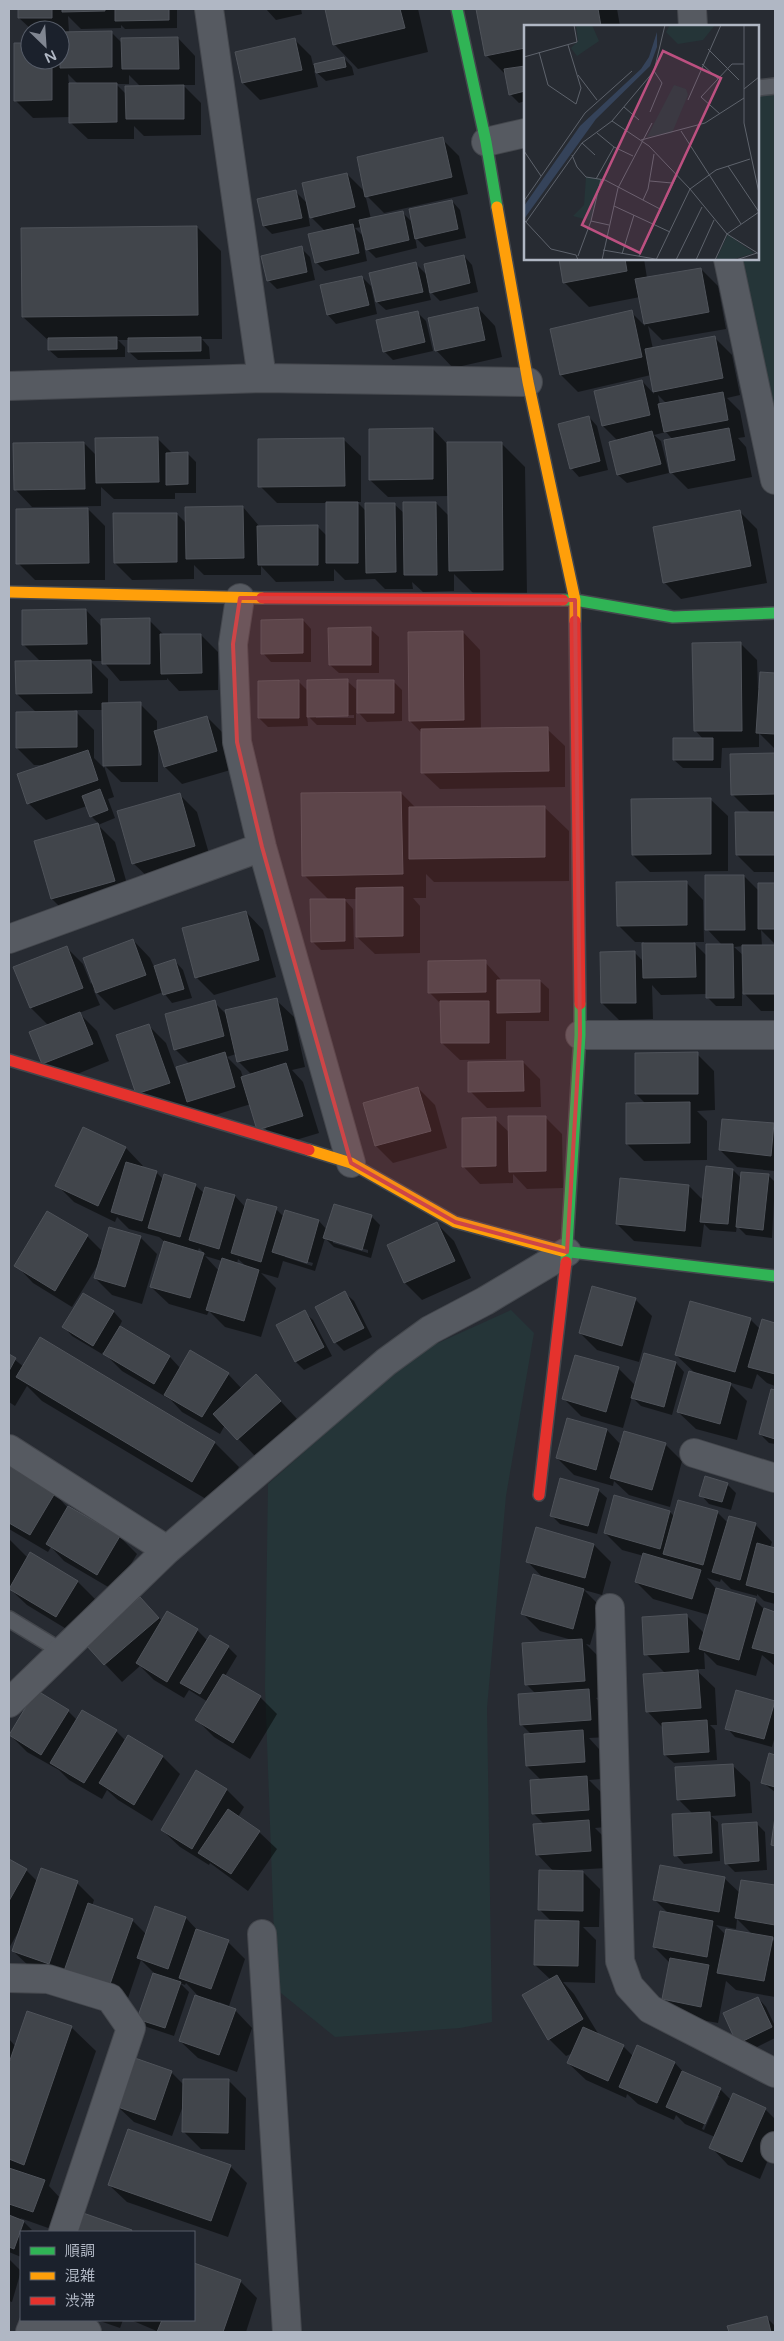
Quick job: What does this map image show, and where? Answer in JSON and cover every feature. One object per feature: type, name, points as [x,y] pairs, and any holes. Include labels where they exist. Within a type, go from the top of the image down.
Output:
[{"type":"street","points":[[210,9],[262,378]]},
{"type":"street","points":[[457,9],[486,142],[528,382],[575,600],[580,1035],[567,1252],[539,1495]]},
{"type":"street","points":[[692,9],[693,25]]},
{"type":"street","points":[[486,142],[524,133]]},
{"type":"street","points":[[728,260],[775,480]]},
{"type":"street","points":[[9,386],[262,378],[528,382]]},
{"type":"street","points":[[9,592],[240,598],[575,600],[673,617],[775,613]]},
{"type":"street","points":[[240,598],[234,644],[237,742],[262,847],[351,1163]]},
{"type":"street","points":[[9,939],[262,847]]},
{"type":"street","points":[[580,1035],[775,1035]]},
{"type":"street","points":[[9,1060],[351,1163],[455,1222],[567,1252],[775,1276]]},
{"type":"street","points":[[9,1703],[167,1550],[386,1362],[430,1330],[485,1301],[567,1252]]},
{"type":"street","points":[[9,1449],[167,1550]]},
{"type":"street","points":[[694,1453],[775,1478]]},
{"type":"street","points":[[610,1608],[620,1961],[629,1986],[650,2010],[775,2073]]},
{"type":"street","points":[[262,1934],[287,2332]]},
{"type":"street","points":[[9,1978],[48,1979],[110,1998],[130,2028],[63,2231]]},
{"type":"street","points":[[56,2321],[87,2332]]},
{"type":"lane","points":[[759,88],[775,86]]},
{"type":"lane","points":[[9,1619],[63,1652]]},
{"type":"highlighted area","points":[[240,598],[575,600],[580,1035],[567,1252],[455,1222],[351,1163],[262,847],[237,742],[233,644]]},
{"type":"shaded area","points":[[775,86],[775,472],[729,260],[759,260],[759,88]]},
{"type":"shaded area","points":[[511,1310],[534,1333],[506,1496],[487,1708],[492,2022],[460,2028],[335,2037],[276,1989],[265,1687],[268,1484],[416,1353]]},
{"type":"building","points":[[18,9],[52,9],[52,18],[18,18]]},
{"type":"building","points":[[62,9],[105,9],[105,11],[62,12]]},
{"type":"building","points":[[115,9],[169,9],[169,20],[115,21]]},
{"type":"building","points":[[325,9],[400,9],[405,28],[333,45]]},
{"type":"building","points":[[476,9],[598,9],[601,25],[524,25],[524,48],[485,56]]},
{"type":"building","points":[[112,31],[112,67],[70,68],[70,32]]},
{"type":"building","points":[[178,37],[179,69],[122,69],[121,38]]},
{"type":"building","points":[[295,38],[302,70],[242,83],[235,52]]},
{"type":"building","points":[[14,43],[20,43],[20,70],[52,70],[52,100],[14,101]]},
{"type":"building","points":[[344,57],[346,67],[316,73],[314,64]]},
{"type":"building","points":[[524,66],[524,91],[509,95],[504,69]]},
{"type":"building","points":[[69,83],[117,83],[117,122],[69,123]]},
{"type":"building","points":[[184,85],[184,119],[126,119],[125,86]]},
{"type":"building","points":[[443,137],[452,177],[365,197],[357,157]]},
{"type":"building","points":[[347,173],[355,207],[310,218],[302,183]]},
{"type":"building","points":[[296,190],[302,218],[263,226],[257,199]]},
{"type":"building","points":[[452,200],[458,229],[415,239],[409,209]]},
{"type":"building","points":[[403,211],[409,240],[366,250],[359,220]]},
{"type":"building","points":[[353,224],[359,253],[315,263],[308,234]]},
{"type":"building","points":[[197,226],[198,315],[22,317],[21,228]]},
{"type":"building","points":[[302,246],[307,272],[267,281],[261,256]]},
{"type":"building","points":[[464,255],[470,283],[430,293],[424,264]]},
{"type":"building","points":[[559,260],[625,260],[627,271],[563,283]]},
{"type":"building","points":[[416,262],[423,292],[376,302],[369,273]]},
{"type":"building","points":[[701,268],[709,312],[644,324],[635,279]]},
{"type":"building","points":[[362,276],[369,305],[327,315],[320,285]]},
{"type":"building","points":[[478,307],[485,340],[435,351],[428,318]]},
{"type":"building","points":[[632,310],[642,357],[560,375],[550,329]]},
{"type":"building","points":[[418,311],[425,342],[383,352],[376,320]]},
{"type":"building","points":[[715,336],[723,378],[653,392],[645,349]]},
{"type":"building","points":[[117,337],[117,349],[48,350],[48,338]]},
{"type":"building","points":[[201,337],[201,351],[128,352],[128,338]]},
{"type":"building","points":[[642,380],[650,415],[602,426],[594,391]]},
{"type":"building","points":[[723,392],[728,420],[664,432],[658,404]]},
{"type":"building","points":[[589,416],[600,461],[570,469],[558,424]]},
{"type":"building","points":[[433,428],[433,479],[369,480],[369,429]]},
{"type":"building","points":[[729,428],[735,460],[670,473],[664,440]]},
{"type":"building","points":[[652,431],[661,464],[617,475],[609,442]]},
{"type":"building","points":[[158,437],[159,482],[96,483],[95,438]]},
{"type":"building","points":[[344,438],[345,486],[258,487],[258,439]]},
{"type":"building","points":[[84,442],[85,489],[14,490],[13,443]]},
{"type":"building","points":[[447,442],[502,442],[503,570],[449,571]]},
{"type":"building","points":[[188,452],[188,484],[166,485],[166,453]]},
{"type":"building","points":[[326,502],[358,502],[358,563],[326,563]]},
{"type":"building","points":[[403,502],[436,502],[437,575],[404,575]]},
{"type":"building","points":[[365,503],[395,503],[396,572],[366,573]]},
{"type":"building","points":[[243,506],[244,558],[186,559],[185,507]]},
{"type":"building","points":[[88,508],[89,563],[16,564],[16,509]]},
{"type":"building","points":[[740,510],[751,566],[663,583],[653,527]]},
{"type":"building","points":[[113,513],[177,513],[177,562],[114,563]]},
{"type":"building","points":[[318,525],[318,565],[258,565],[257,526]]},
{"type":"building","points":[[86,609],[87,644],[22,645],[22,610]]},
{"type":"building","points":[[150,618],[150,664],[102,664],[101,619]]},
{"type":"building","points":[[303,619],[303,653],[261,654],[261,620]]},
{"type":"building","points":[[371,627],[371,665],[329,665],[328,628]]},
{"type":"building","points":[[463,631],[464,720],[409,721],[408,632]]},
{"type":"building","points":[[160,634],[201,634],[202,673],[161,674]]},
{"type":"building","points":[[741,642],[742,731],[694,731],[692,643]]},
{"type":"building","points":[[91,660],[92,693],[16,694],[15,661]]},
{"type":"building","points":[[760,672],[775,673],[775,734],[756,733]]},
{"type":"building","points":[[348,679],[348,716],[307,717],[307,680]]},
{"type":"building","points":[[299,680],[299,718],[258,718],[258,681]]},
{"type":"building","points":[[357,680],[394,680],[394,713],[357,713]]},
{"type":"building","points":[[141,702],[141,765],[103,766],[102,703]]},
{"type":"building","points":[[77,711],[77,747],[16,748],[16,712]]},
{"type":"building","points":[[207,716],[217,751],[164,767],[154,731]]},
{"type":"building","points":[[548,727],[549,771],[421,773],[421,729]]},
{"type":"building","points":[[673,738],[713,738],[713,760],[673,760]]},
{"type":"building","points":[[88,750],[98,780],[27,804],[17,774]]},
{"type":"building","points":[[775,753],[775,794],[731,795],[730,754]]},
{"type":"building","points":[[100,789],[108,810],[90,817],[82,796]]},
{"type":"building","points":[[401,792],[403,874],[302,876],[301,793]]},
{"type":"building","points":[[180,793],[195,846],[132,864],[117,811]]},
{"type":"building","points":[[711,798],[711,854],[632,855],[631,799]]},
{"type":"building","points":[[545,806],[545,857],[409,859],[409,807]]},
{"type":"building","points":[[735,812],[775,812],[775,855],[736,855]]},
{"type":"building","points":[[98,823],[115,881],[51,899],[34,841]]},
{"type":"building","points":[[705,875],[744,875],[745,930],[705,930]]},
{"type":"building","points":[[687,881],[687,925],[617,926],[616,882]]},
{"type":"building","points":[[758,883],[775,883],[775,929],[758,929]]},
{"type":"building","points":[[403,887],[403,936],[356,937],[356,888]]},
{"type":"building","points":[[310,899],[345,899],[345,941],[311,942]]},
{"type":"building","points":[[246,911],[259,960],[195,978],[182,928]]},
{"type":"building","points":[[133,939],[146,975],[96,993],[83,958]]},
{"type":"building","points":[[642,943],[695,943],[696,977],[643,978]]},
{"type":"building","points":[[706,944],[733,944],[734,998],[706,998]]},
{"type":"building","points":[[742,945],[775,945],[775,994],[743,994]]},
{"type":"building","points":[[67,946],[83,988],[30,1008],[13,967]]},
{"type":"building","points":[[635,951],[636,1003],[601,1003],[600,952]]},
{"type":"building","points":[[175,959],[184,989],[163,995],[154,966]]},
{"type":"building","points":[[486,960],[486,992],[428,993],[428,961]]},
{"type":"building","points":[[497,980],[540,980],[540,1012],[497,1013]]},
{"type":"building","points":[[277,998],[288,1050],[237,1062],[225,1010]]},
{"type":"building","points":[[215,1000],[224,1036],[174,1050],[165,1014]]},
{"type":"building","points":[[440,1001],[489,1001],[489,1043],[441,1043]]},
{"type":"building","points":[[80,1012],[93,1044],[42,1064],[29,1032]]},
{"type":"building","points":[[149,1024],[170,1083],[136,1094],[116,1035]]},
{"type":"building","points":[[225,1052],[235,1087],[187,1102],[176,1067]]},
{"type":"building","points":[[698,1052],[698,1094],[635,1094],[635,1053]]},
{"type":"building","points":[[523,1061],[524,1091],[468,1092],[468,1062]]},
{"type":"building","points":[[286,1063],[303,1116],[257,1130],[241,1077]]},
{"type":"building","points":[[418,1087],[431,1131],[375,1146],[363,1103]]},
{"type":"building","points":[[690,1102],[690,1143],[626,1144],[626,1103]]},
{"type":"building","points":[[508,1116],[546,1116],[546,1171],[509,1172]]},
{"type":"building","points":[[496,1117],[496,1166],[462,1167],[462,1118]]},
{"type":"building","points":[[722,1119],[774,1123],[771,1156],[719,1150]]},
{"type":"building","points":[[83,1127],[126,1147],[98,1206],[55,1186]]},
{"type":"building","points":[[126,1162],[157,1171],[142,1221],[111,1212]]},
{"type":"building","points":[[706,1166],[733,1169],[728,1224],[700,1222]]},
{"type":"building","points":[[741,1172],[769,1174],[763,1230],[736,1227]]},
{"type":"building","points":[[164,1174],[196,1184],[180,1237],[148,1228]]},
{"type":"building","points":[[620,1178],[689,1185],[685,1231],[616,1224]]},
{"type":"building","points":[[205,1187],[235,1195],[219,1249],[189,1240]]},
{"type":"building","points":[[247,1199],[277,1207],[261,1262],[231,1253]]},
{"type":"building","points":[[334,1204],[372,1215],[362,1250],[323,1238]]},
{"type":"building","points":[[285,1210],[319,1220],[307,1263],[272,1252]]},
{"type":"building","points":[[47,1211],[88,1235],[55,1291],[14,1266]]},
{"type":"building","points":[[437,1222],[455,1261],[404,1283],[387,1245]]},
{"type":"building","points":[[109,1227],[141,1236],[125,1287],[94,1278]]},
{"type":"building","points":[[164,1241],[204,1253],[190,1298],[150,1287]]},
{"type":"building","points":[[222,1258],[259,1270],[244,1321],[206,1310]]},
{"type":"building","points":[[592,1286],[636,1298],[622,1346],[579,1333]]},
{"type":"building","points":[[345,1291],[364,1328],[334,1343],[315,1307]]},
{"type":"building","points":[[83,1293],[114,1311],[93,1346],[62,1327]]},
{"type":"building","points":[[690,1301],[751,1318],[735,1372],[675,1355]]},
{"type":"building","points":[[305,1310],[324,1347],[295,1362],[276,1325]]},
{"type":"building","points":[[762,1319],[775,1323],[775,1374],[748,1367]]},
{"type":"building","points":[[120,1326],[170,1356],[154,1384],[103,1354]]},
{"type":"building","points":[[40,1337],[215,1442],[192,1482],[16,1377]]},
{"type":"building","points":[[190,1350],[229,1373],[202,1417],[164,1395]]},
{"type":"building","points":[[644,1353],[676,1362],[664,1407],[631,1398]]},
{"type":"building","points":[[9,1354],[16,1358],[9,1371]]},
{"type":"building","points":[[575,1355],[619,1367],[606,1412],[562,1399]]},
{"type":"building","points":[[689,1371],[731,1383],[720,1424],[677,1412]]},
{"type":"building","points":[[256,1374],[281,1401],[237,1440],[213,1414]]},
{"type":"building","points":[[771,1389],[775,1390],[775,1439],[759,1434]]},
{"type":"building","points":[[567,1418],[607,1429],[596,1470],[556,1458]]},
{"type":"building","points":[[624,1431],[666,1443],[652,1490],[610,1478]]},
{"type":"building","points":[[9,1466],[55,1493],[30,1535],[9,1523]]},
{"type":"building","points":[[705,1476],[728,1483],[722,1502],[699,1496]]},
{"type":"building","points":[[560,1478],[599,1489],[588,1526],[550,1516]]},
{"type":"building","points":[[614,1495],[670,1511],[660,1549],[604,1533]]},
{"type":"building","points":[[678,1500],[718,1511],[703,1565],[663,1554]]},
{"type":"building","points":[[68,1506],[120,1536],[97,1575],[46,1544]]},
{"type":"building","points":[[729,1516],[756,1523],[740,1580],[712,1572]]},
{"type":"building","points":[[536,1527],[594,1544],[585,1578],[526,1562]]},
{"type":"building","points":[[757,1543],[775,1548],[775,1593],[746,1585]]},
{"type":"building","points":[[30,1552],[78,1581],[56,1617],[9,1589]]},
{"type":"building","points":[[643,1553],[701,1570],[692,1599],[635,1582]]},
{"type":"building","points":[[533,1574],[584,1589],[573,1629],[521,1614]]},
{"type":"building","points":[[716,1588],[756,1599],[739,1660],[699,1649]]},
{"type":"building","points":[[140,1597],[159,1618],[104,1665],[86,1645]]},
{"type":"building","points":[[764,1608],[775,1612],[775,1654],[752,1648]]},
{"type":"building","points":[[167,1611],[198,1629],[167,1682],[136,1663]]},
{"type":"building","points":[[687,1614],[689,1652],[644,1655],[642,1617]]},
{"type":"building","points":[[210,1635],[229,1646],[200,1694],[180,1683]]},
{"type":"building","points":[[582,1639],[585,1681],[525,1685],[522,1643]]},
{"type":"building","points":[[698,1670],[701,1708],[646,1712],[643,1674]]},
{"type":"building","points":[[223,1674],[261,1696],[233,1743],[195,1720]]},
{"type":"building","points":[[589,1689],[591,1720],[520,1725],[518,1694]]},
{"type":"building","points":[[36,1690],[69,1710],[41,1755],[9,1735]]},
{"type":"building","points":[[736,1690],[775,1701],[764,1739],[725,1729]]},
{"type":"building","points":[[82,1710],[117,1730],[84,1783],[50,1763]]},
{"type":"building","points":[[707,1720],[709,1752],[664,1755],[662,1723]]},
{"type":"building","points":[[583,1730],[585,1762],[526,1766],[524,1734]]},
{"type":"building","points":[[128,1735],[163,1756],[134,1805],[99,1783]]},
{"type":"building","points":[[769,1753],[775,1755],[775,1787],[761,1783]]},
{"type":"building","points":[[733,1764],[735,1796],[677,1800],[675,1767]]},
{"type":"building","points":[[196,1770],[227,1789],[192,1849],[161,1830]]},
{"type":"building","points":[[587,1776],[589,1810],[532,1814],[530,1780]]},
{"type":"building","points":[[228,1809],[260,1831],[231,1874],[198,1853]]},
{"type":"building","points":[[710,1812],[712,1853],[674,1856],[672,1814]]},
{"type":"building","points":[[775,1817],[775,1846],[771,1845]]},
{"type":"building","points":[[589,1820],[591,1851],[536,1855],[533,1824]]},
{"type":"building","points":[[757,1822],[759,1861],[725,1864],[722,1824]]},
{"type":"building","points":[[9,1859],[27,1869],[9,1901]]},
{"type":"building","points":[[660,1865],[725,1877],[719,1912],[653,1900]]},
{"type":"building","points":[[41,1868],[78,1881],[49,1964],[12,1951]]},
{"type":"building","points":[[539,1870],[583,1871],[583,1911],[538,1910]]},
{"type":"building","points":[[741,1880],[775,1885],[775,1925],[735,1918]]},
{"type":"building","points":[[88,1903],[133,1919],[109,1987],[64,1971]]},
{"type":"building","points":[[155,1906],[186,1917],[168,1969],[137,1958]]},
{"type":"building","points":[[660,1911],[713,1921],[707,1957],[653,1947]]},
{"type":"building","points":[[535,1920],[579,1921],[578,1966],[534,1965]]},
{"type":"building","points":[[196,1929],[229,1940],[211,1989],[179,1978]]},
{"type":"building","points":[[726,1929],[773,1937],[764,1981],[717,1973]]},
{"type":"building","points":[[670,1958],[709,1965],[701,2007],[662,1999]]},
{"type":"building","points":[[153,1973],[181,1982],[165,2028],[137,2019]]},
{"type":"building","points":[[557,1975],[583,2019],[548,2040],[522,1995]]},
{"type":"building","points":[[195,1995],[236,2009],[219,2055],[179,2041]]},
{"type":"building","points":[[758,1997],[772,2027],[737,2044],[723,2013]]},
{"type":"building","points":[[27,2011],[72,2026],[24,2165],[9,2159],[9,2063]]},
{"type":"building","points":[[583,2027],[624,2045],[608,2081],[567,2063]]},
{"type":"building","points":[[637,2045],[675,2062],[657,2103],[619,2087]]},
{"type":"building","points":[[132,2057],[172,2071],[155,2120],[115,2106]]},
{"type":"building","points":[[682,2071],[721,2088],[705,2124],[666,2107]]},
{"type":"building","points":[[183,2079],[229,2079],[228,2133],[182,2132]]},
{"type":"building","points":[[733,2093],[766,2108],[742,2162],[709,2148]]},
{"type":"building","points":[[128,2129],[231,2165],[211,2221],[108,2185]]},
{"type":"building","points":[[9,2168],[45,2180],[33,2212],[9,2204]]},
{"type":"building","points":[[83,2213],[132,2230],[132,2231],[76,2231]]},
{"type":"building","points":[[9,2215],[24,2221],[14,2249],[9,2247]]},
{"type":"building","points":[[195,2263],[241,2280],[223,2332],[157,2332],[162,2321],[195,2321]]},
{"type":"building","points":[[767,2316],[771,2332],[729,2332],[727,2326]]},
{"type":"traffic: fast","points":[[457,9],[486,142],[497,207]]},
{"type":"traffic: fast","points":[[563,600],[575,600],[673,617],[775,613]]},
{"type":"traffic: fast","points":[[566,1262],[580,1035],[580,1004]]},
{"type":"traffic: fast","points":[[562,1251],[775,1276]]},
{"type":"traffic: slow","points":[[497,207],[528,382],[575,600],[575,621]]},
{"type":"traffic: slow","points":[[9,592],[262,598]]},
{"type":"traffic: slow","points":[[309,1150],[351,1163],[455,1222],[562,1251]]},
{"type":"traffic: jam","points":[[262,598],[563,600]]},
{"type":"traffic: jam","points":[[575,621],[580,1004]]},
{"type":"traffic: jam","points":[[9,1060],[309,1150]]},
{"type":"traffic: jam","points":[[539,1495],[566,1262]]}]
